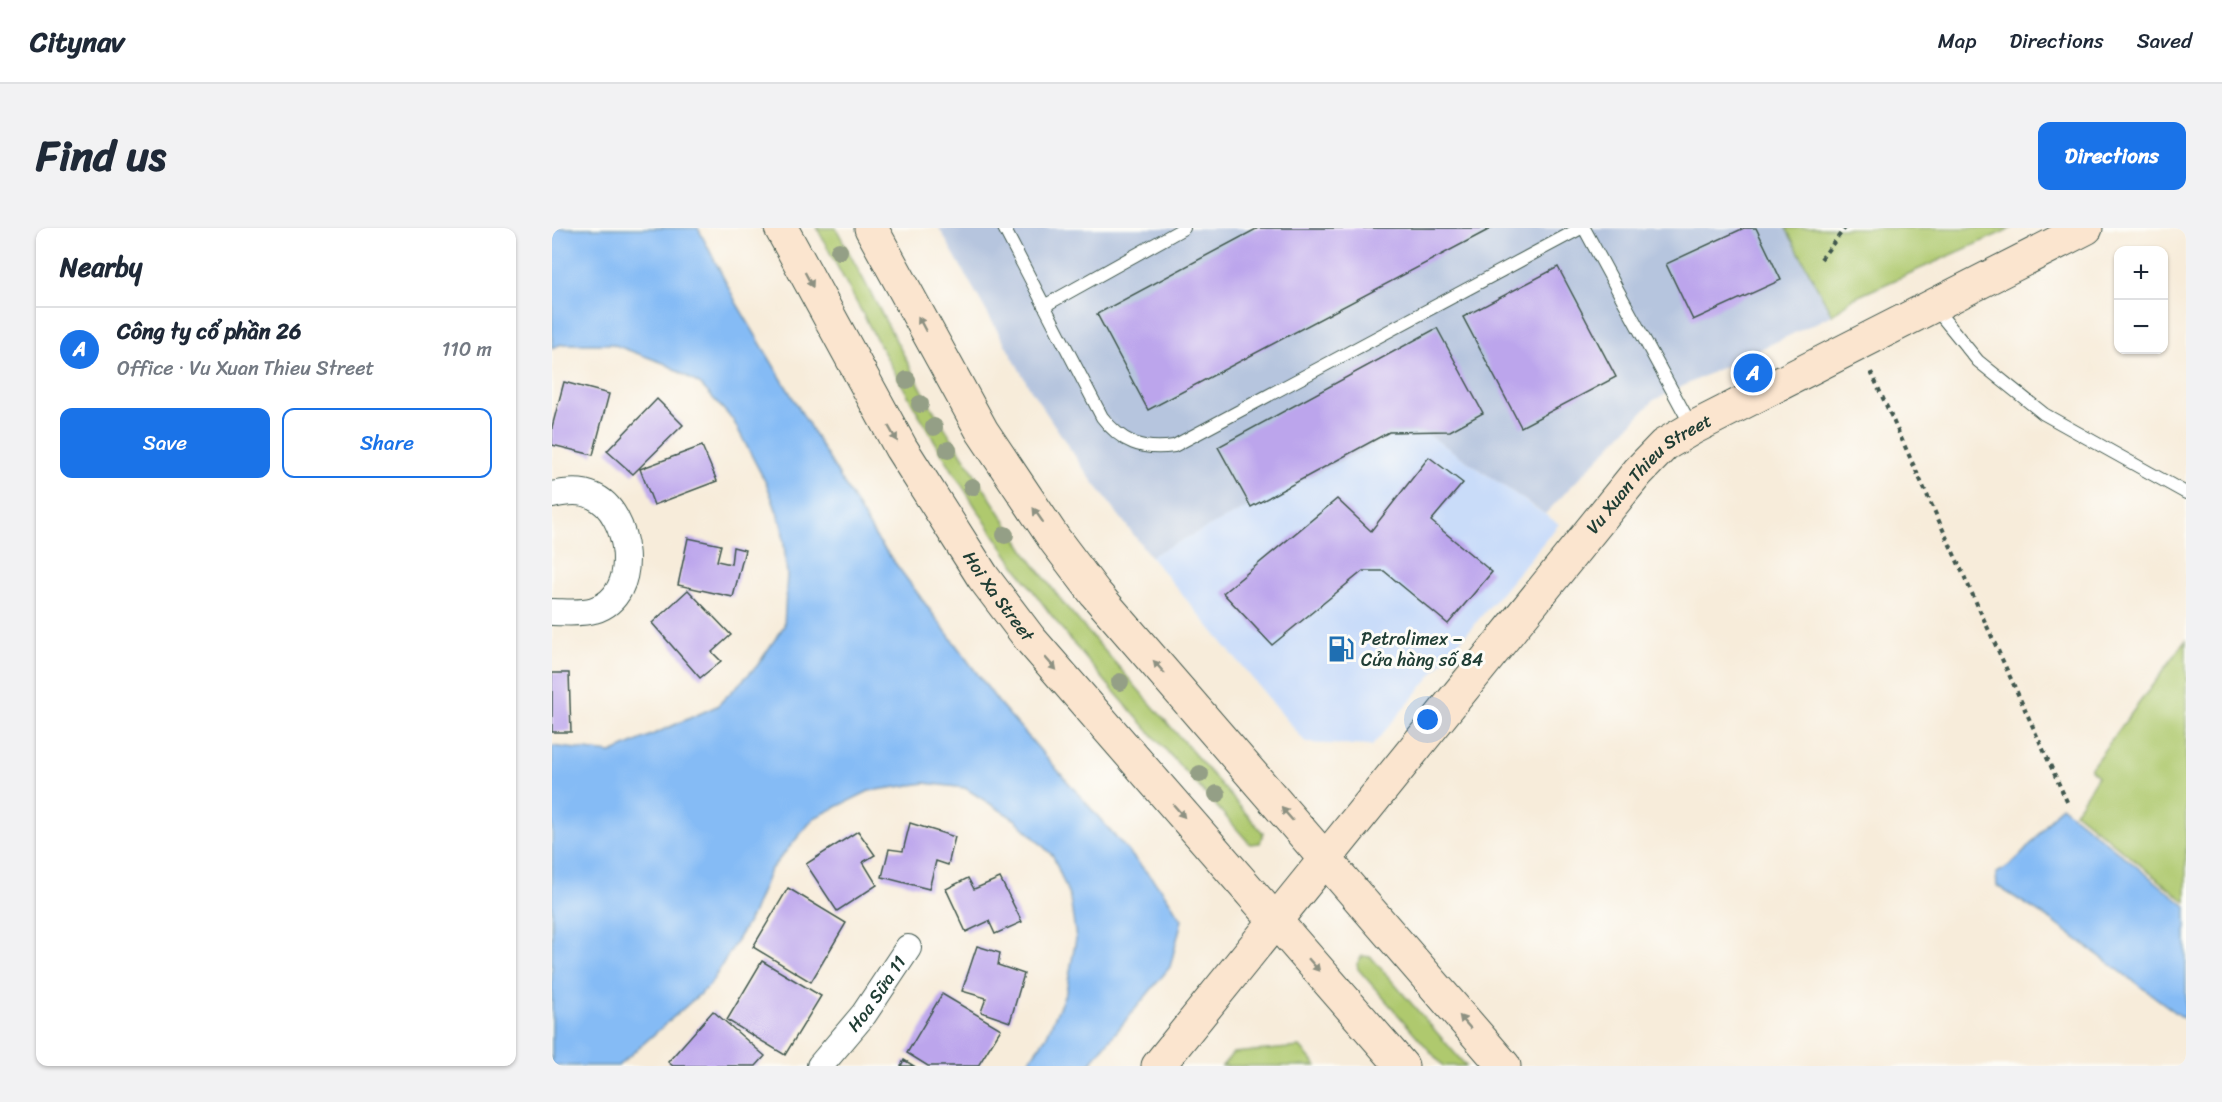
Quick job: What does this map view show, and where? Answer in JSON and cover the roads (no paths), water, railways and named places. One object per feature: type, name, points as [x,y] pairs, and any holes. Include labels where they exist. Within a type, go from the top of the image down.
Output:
[{"type":"main road","name":"Hoi Xa Street","points":[[781,228],[901,448],[983,577],[1030,639],[1402,1066]]},
{"type":"main road","points":[[871,228],[982,431],[1055,540],[1095,593],[1504,1066]]},
{"type":"main road","name":"Vu Xuan Thieu Street","points":[[1276,921],[1638,472],[1664,445],[1693,428],[2086,228]]},
{"type":"main road","points":[[1158,1066],[1276,921]]},
{"type":"street","points":[[552,495],[583,493],[603,502],[614,516],[627,557],[627,573],[620,589],[610,602],[594,610],[552,612]]},
{"type":"street","name":"Hoa Sữa 11","points":[[820,1066],[864,1014],[908,948]]},
{"type":"lane","points":[[1004,228],[1102,417],[1111,430],[1132,444],[1158,448],[1174,446],[1582,228],[1693,428]]},
{"type":"lane","points":[[1044,306],[1184,228]]},
{"type":"lane","points":[[1933,306],[1978,361],[2044,414],[2186,493]]},
{"type":"water","points":[[552,228],[698,228],[737,304],[875,536],[999,703],[1162,890],[1182,920],[1170,967],[1088,1066],[1025,1066],[1046,1037],[1066,992],[1076,939],[1070,898],[1053,856],[1016,820],[965,788],[925,783],[869,791],[814,818],[770,870],[752,915],[710,985],[618,1066],[552,1066],[552,746],[611,753],[717,706],[757,666],[784,626],[787,574],[782,526],[767,485],[733,420],[701,385],[666,364],[612,344],[562,344],[552,348]]},
{"type":"water","points":[[2061,806],[2186,906],[2186,1020],[2051,920],[1997,886],[1996,873],[2022,853]]},
{"type":"place","name":"Công ty cổ phần 26","points":[[1753,373]]},
{"type":"place","name":"Petrolimex – Cửa hàng số 84","points":[[1341,649]]}]
